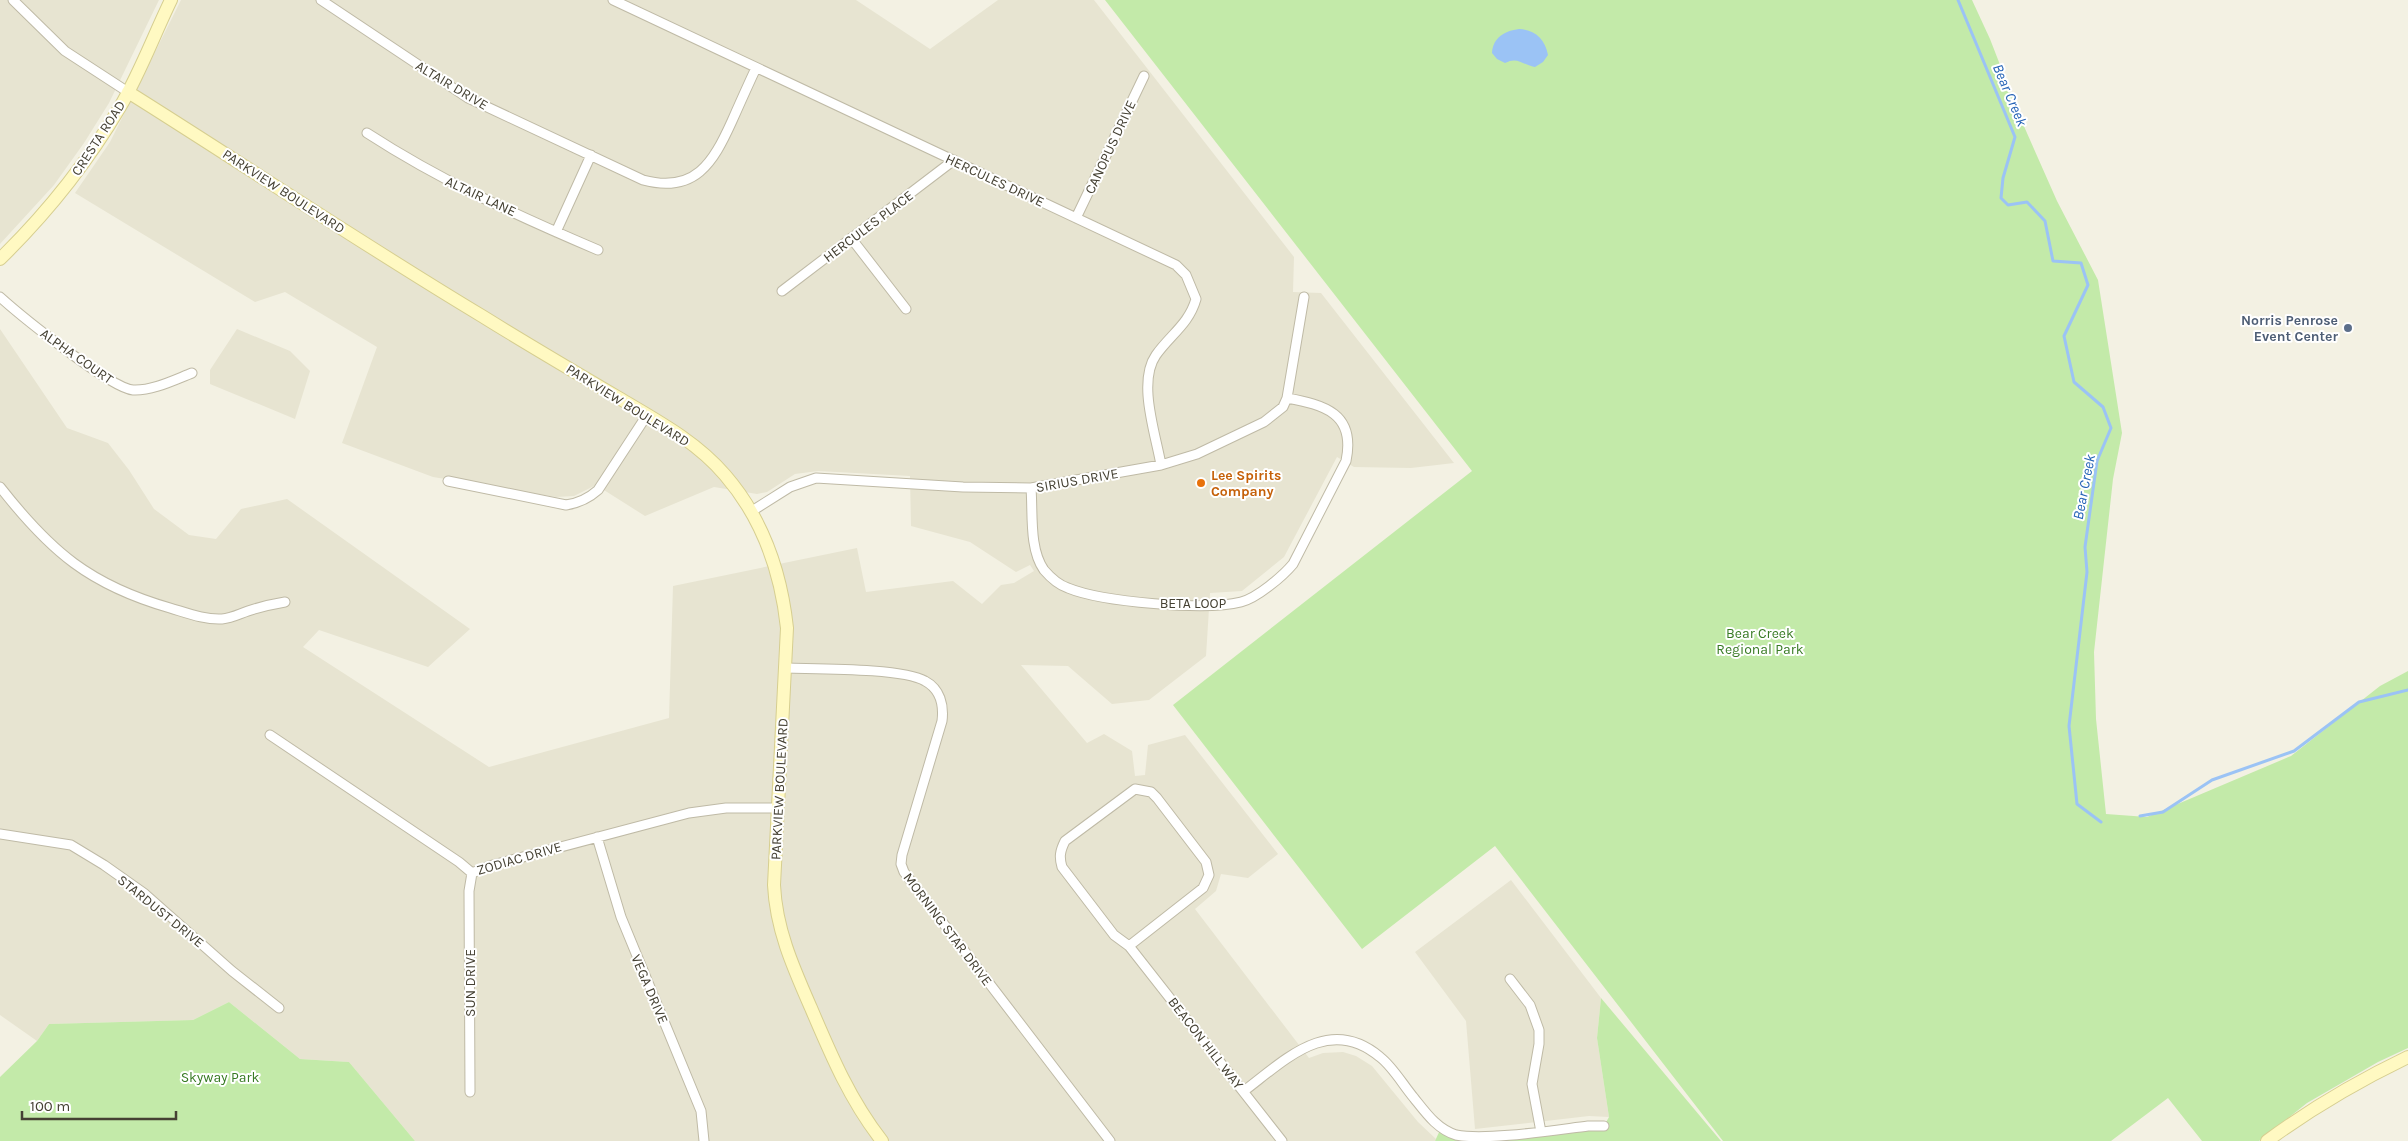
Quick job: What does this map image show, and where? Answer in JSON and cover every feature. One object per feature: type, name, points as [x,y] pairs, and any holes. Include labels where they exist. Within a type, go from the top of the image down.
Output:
[{"type":"street","name":"PARKVIEW BOULEVARD","points":[[13,0],[65,51],[481,316],[667,427],[710,458],[752,511],[773,559],[782,594],[787,628],[787,668],[777,808],[775,907],[787,953],[838,1072],[862,1116],[882,1141]]},
{"type":"street","name":"CRESTA ROAD","points":[[0,259],[32,228],[56,200],[89,155],[128,92],[171,0]]},
{"type":"street","name":"ALTAIR DRIVE","points":[[321,0],[468,98],[643,180],[657,184],[674,184],[699,174],[710,163],[720,147],[756,68]]},
{"type":"street","name":"HERCULES DRIVE","points":[[613,0],[1176,265],[1186,275],[1196,299],[1187,321],[1156,355],[1147,377],[1147,391],[1161,465]]},
{"type":"street","name":"CANOPUS DRIVE","points":[[1076,218],[1144,76]]},
{"type":"street","name":"ALTAIR LANE","points":[[368,133],[445,180],[598,250]]},
{"type":"street","points":[[556,232],[591,155]]},
{"type":"street","name":"HERCULES PLACE","points":[[782,291],[954,160]]},
{"type":"street","points":[[851,238],[906,309]]},
{"type":"street","name":"ALPHA COURT","points":[[0,297],[44,333],[108,379],[128,389],[149,388],[192,373]]},
{"type":"street","points":[[1287,398],[1304,297]]},
{"type":"street","name":"SIRIUS DRIVE","points":[[752,511],[790,487],[816,478],[963,487],[1031,488],[1161,465],[1197,454],[1264,422],[1283,407],[1287,398]]},
{"type":"street","name":"BETA LOOP","points":[[1031,488],[1036,550],[1044,569],[1060,584],[1069,589],[1106,597],[1156,604],[1231,604],[1244,601],[1287,571],[1293,564],[1346,461],[1349,448],[1347,436],[1337,417],[1330,409],[1319,404],[1287,398]]},
{"type":"street","points":[[448,482],[566,505],[577,503],[589,498],[598,490],[647,415]]},
{"type":"street","points":[[0,487],[45,541],[78,568],[105,584],[155,604],[208,618],[231,618],[247,611],[285,602]]},
{"type":"street","name":"MORNING STAR DRIVE","points":[[787,668],[906,674],[927,682],[941,698],[944,708],[942,721],[902,854],[901,864],[904,872],[1110,1141]]},
{"type":"street","name":"ZODIAC DRIVE","points":[[270,736],[459,862],[472,873],[490,866],[597,836],[706,810],[777,808]]},
{"type":"street","name":"BEACON HILL WAY","points":[[1129,946],[1203,888],[1209,875],[1206,862],[1156,798],[1143,789],[1135,788],[1065,841],[1060,849],[1059,858],[1062,868],[1114,935],[1129,946],[1282,1141]]},
{"type":"street","name":"STARDUST DRIVE","points":[[0,834],[71,845],[104,865],[145,894],[232,971],[279,1008]]},
{"type":"street","name":"VEGA DRIVE","points":[[597,836],[621,917],[701,1111],[704,1141]]},
{"type":"street","name":"SUN DRIVE","points":[[470,1092],[470,891],[472,873]]},
{"type":"street","points":[[1510,979],[1530,1004],[1536,1016],[1539,1030],[1539,1044],[1532,1084],[1540,1132]]},
{"type":"street","points":[[1244,1091],[1298,1049],[1328,1039],[1343,1040],[1371,1050],[1382,1058],[1430,1119],[1454,1135],[1482,1139],[1604,1126]]},
{"type":"street","points":[[2267,1141],[2342,1091],[2408,1057]]},
{"type":"shaded area","points":[[0,0],[159,0],[109,103],[84,143],[54,185],[0,244]]},
{"type":"shaded area","points":[[181,0],[856,0],[930,49],[998,0],[1094,0],[1294,257],[1293,292],[1321,293],[1454,463],[1411,468],[1354,467],[1337,457],[1284,557],[1242,591],[1210,593],[1206,656],[1149,700],[1112,704],[1068,666],[1021,665],[1087,743],[1104,734],[1132,751],[1135,776],[1145,775],[1148,745],[1185,735],[1278,854],[1248,878],[1221,874],[1216,891],[1195,909],[1309,1058],[1323,1053],[1343,1052],[1356,1056],[1372,1066],[1418,1122],[1436,1139],[1435,1141],[415,1141],[349,1062],[300,1059],[229,1002],[193,1020],[49,1024],[37,1041],[0,1015],[0,329],[67,428],[108,443],[129,470],[154,509],[189,535],[216,539],[241,509],[287,499],[470,629],[428,667],[319,630],[303,647],[489,767],[669,718],[673,586],[857,548],[866,592],[953,581],[982,604],[1001,585],[1014,583],[1034,571],[1030,565],[1016,572],[970,542],[911,526],[910,476],[818,471],[795,474],[767,492],[757,494],[714,487],[645,516],[596,485],[574,496],[556,497],[433,477],[342,443],[377,347],[285,292],[255,302],[75,193],[110,142]]},
{"type":"shaded area","points":[[237,329],[290,351],[310,371],[295,419],[210,384],[210,370]]},
{"type":"shaded area","points":[[1511,880],[1601,998],[1597,1038],[1609,1117],[1589,1116],[1475,1129],[1466,1021],[1415,952]]},
{"type":"green space","name":"Bear Creek Regional Park","points":[[1105,0],[1972,0],[2057,201],[2098,280],[2122,433],[2113,479],[2094,652],[2096,719],[2106,814],[2147,817],[2291,756],[2380,686],[2408,671],[2408,1048],[2378,1062],[2307,1103],[2259,1141],[2202,1141],[2168,1098],[2111,1141],[1723,1141],[1495,846],[1362,949],[1173,705],[1472,471]]},
{"type":"green space","points":[[1601,998],[1721,1141],[1435,1141],[1441,1128],[1454,1135],[1604,1126],[1609,1117],[1597,1038]]},
{"type":"green space","name":"Skyway Park","points":[[229,1002],[300,1059],[349,1062],[415,1141],[0,1141],[0,1077],[37,1041],[49,1024],[193,1020]]},
{"type":"water","points":[[1519,29],[1534,33],[1542,40],[1547,49],[1548,55],[1543,62],[1535,67],[1513,60],[1505,63],[1497,59],[1492,53],[1497,39],[1509,31]]},
{"type":"waterway","name":"Bear Creek","points":[[1958,0],[2015,137],[2003,178],[2001,198],[2008,205],[2027,202],[2045,221],[2053,261],[2081,263],[2088,285],[2064,336],[2074,382],[2103,407],[2111,428],[2097,461],[2085,547],[2087,572],[2069,726],[2077,804],[2101,822]]},
{"type":"waterway","name":"Bear Creek","points":[[2140,816],[2163,812],[2212,780],[2294,751],[2359,702],[2408,690]]},
{"type":"place","name":"Norris Penrose Event Center","points":[[2348,328]]},
{"type":"place","name":"Lee Spirits Company","points":[[1201,483]]}]
